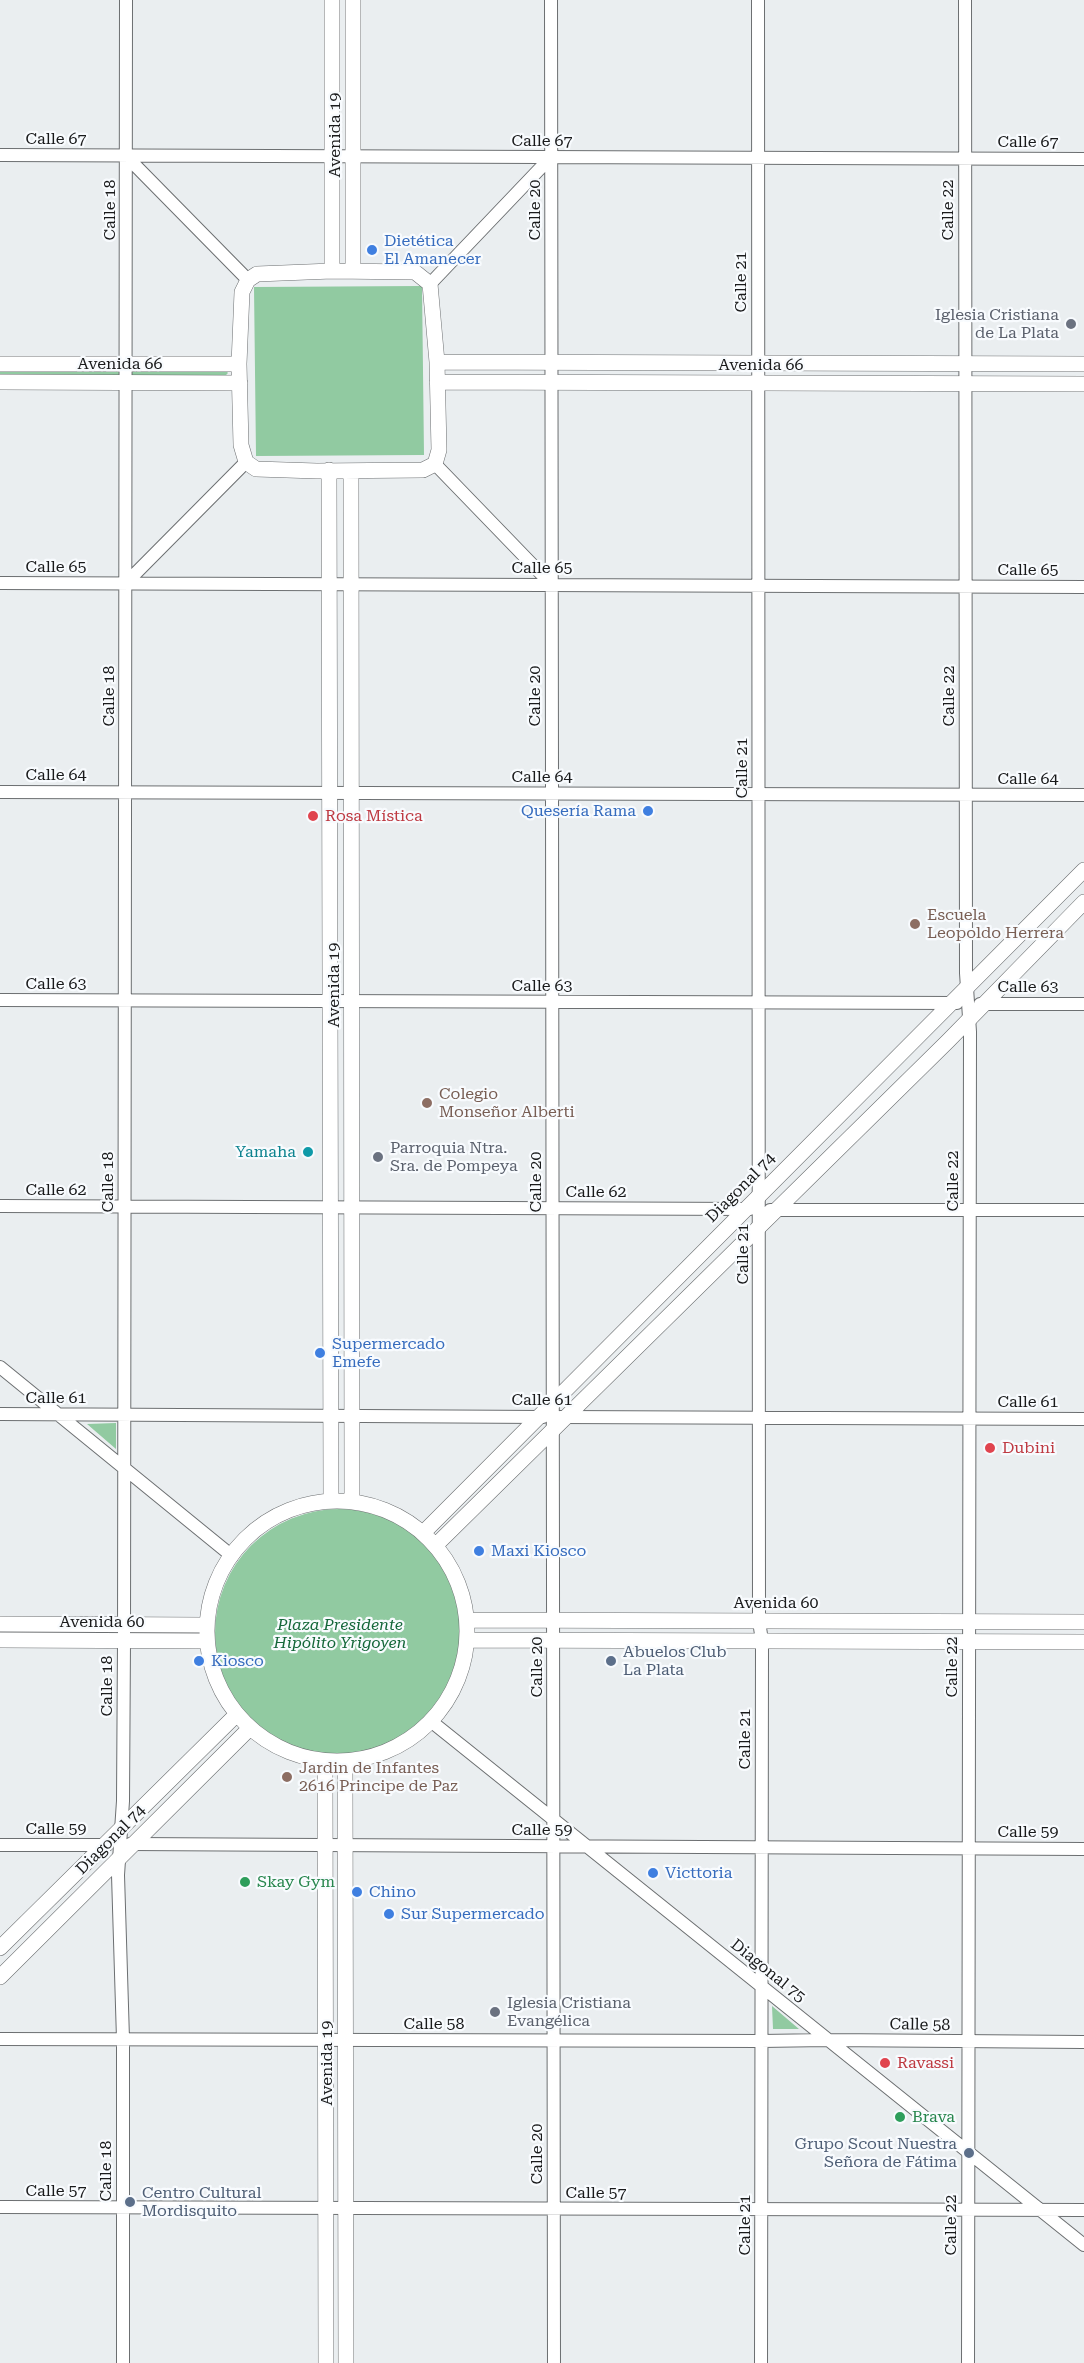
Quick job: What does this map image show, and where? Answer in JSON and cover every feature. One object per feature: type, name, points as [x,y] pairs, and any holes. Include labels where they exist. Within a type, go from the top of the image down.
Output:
[{"type":"main road","name":"Avenida 19","points":[[332,0],[332,271]]},
{"type":"main road","name":"Avenida 19","points":[[353,0],[353,271]]},
{"type":"main road","points":[[332,271],[415,272],[430,284],[437,362],[439,450],[435,464],[423,470],[256,469],[246,462],[241,445],[239,364],[242,292],[248,280],[257,274],[332,271]]},
{"type":"main road","name":"Avenida 66","points":[[437,362],[1084,364]]},
{"type":"main road","name":"Avenida 66","points":[[0,364],[239,364]]},
{"type":"main road","name":"Avenida 66","points":[[0,382],[240,383]]},
{"type":"main road","name":"Avenida 66","points":[[437,382],[1084,384]]},
{"type":"main road","name":"Avenida 19","points":[[329,470],[331,1499]]},
{"type":"main road","name":"Avenida 19","points":[[351,471],[352,1500]]},
{"type":"main road","name":"Diagonal 74","points":[[436,1545],[553,1417],[760,1210],[951,1003],[1084,870]]},
{"type":"main road","name":"Diagonal 74","points":[[424,1533],[553,1417],[760,1210],[969,1019],[976,1004],[1084,902]]},
{"type":"main road","points":[[331,1499],[352,1500],[383,1508],[424,1533],[436,1545],[458,1581],[468,1620],[468,1640],[457,1684],[432,1722],[393,1748],[345,1763],[325,1764],[248,1730],[235,1716],[217,1680],[204,1641],[204,1625],[208,1602],[218,1578],[232,1557],[257,1531],[289,1512],[331,1499]]},
{"type":"main road","name":"Avenida 60","points":[[468,1620],[1084,1622]]},
{"type":"main road","name":"Avenida 60","points":[[0,1624],[204,1625]]},
{"type":"main road","name":"Avenida 60","points":[[0,1640],[204,1641]]},
{"type":"main road","points":[[468,1640],[1084,1642]]},
{"type":"main road","name":"Diagonal 74","points":[[0,1977],[119,1848],[121,1828],[235,1716]]},
{"type":"main road","name":"Diagonal 74","points":[[0,1948],[119,1848],[248,1730]]},
{"type":"main road","name":"Avenida 19","points":[[345,1763],[346,2363]]},
{"type":"main road","name":"Avenida 19","points":[[325,1764],[326,2363]]},
{"type":"street","name":"Calle 18","points":[[121,1828],[125,1469],[126,0]]},
{"type":"street","name":"Calle 20","points":[[551,0],[554,2363]]},
{"type":"street","name":"Calle 21","points":[[758,0],[759,1621],[762,1641],[761,2363]]},
{"type":"street","name":"Calle 22","points":[[965,0],[966,988],[976,1004]]},
{"type":"street","name":"Calle 67","points":[[0,155],[1084,159]]},
{"type":"street","points":[[126,156],[248,280]]},
{"type":"street","points":[[430,284],[551,157]]},
{"type":"street","points":[[126,584],[246,462]]},
{"type":"street","points":[[435,464],[552,585]]},
{"type":"street","name":"Calle 65","points":[[0,583],[1084,587]]},
{"type":"street","name":"Calle 64","points":[[0,792],[1084,795]]},
{"type":"street","name":"Calle 63","points":[[0,1000],[1084,1004]]},
{"type":"street","name":"Calle 22","points":[[968,2363],[969,1019]]},
{"type":"street","name":"Calle 62","points":[[0,1206],[1084,1210]]},
{"type":"street","points":[[0,1367],[232,1557]]},
{"type":"street","name":"Calle 61","points":[[0,1414],[1084,1419]]},
{"type":"street","name":"Diagonal 75","points":[[432,1722],[1084,2246]]},
{"type":"street","name":"Calle 59","points":[[0,1845],[119,1848],[345,1846],[1084,1849]]},
{"type":"street","name":"Calle 18","points":[[119,1848],[123,2039],[123,2363]]},
{"type":"street","name":"Calle 58","points":[[0,2039],[1084,2042]]},
{"type":"street","name":"Calle 57","points":[[0,2207],[1084,2210]]},
{"type":"green space","points":[[422,286],[424,455],[256,456],[254,287]]},
{"type":"green space","points":[[0,367],[223,367],[228,373],[223,378],[0,377]]},
{"type":"green space","points":[[116,1423],[116,1449],[87,1424]]},
{"type":"green space","name":"Plaza Presidente Hipólito Yrigoyen","points":[[339,1509],[363,1511],[386,1518],[408,1530],[427,1545],[442,1564],[454,1586],[461,1609],[463,1633],[461,1657],[454,1680],[442,1702],[427,1721],[408,1736],[386,1748],[363,1755],[339,1757],[315,1755],[292,1748],[270,1736],[251,1721],[236,1702],[224,1680],[217,1657],[215,1633],[217,1609],[224,1586],[236,1564],[251,1545],[270,1530],[292,1518],[315,1511]]},
{"type":"green space","points":[[772,2006],[799,2029],[773,2029]]},
{"type":"place","name":"Dietética El Amanecer","points":[[372,250]]},
{"type":"place","name":"Iglesia Cristiana de La Plata","points":[[1071,324]]},
{"type":"place","name":"Quesería Rama","points":[[648,811]]},
{"type":"place","name":"Rosa Mística","points":[[313,816]]},
{"type":"place","name":"Escuela Leopoldo Herrera","points":[[915,924]]},
{"type":"place","name":"Colegio Monseñor Alberti","points":[[427,1103]]},
{"type":"place","name":"Yamaha","points":[[308,1152]]},
{"type":"place","name":"Parroquia Ntra. Sra. de Pompeya","points":[[378,1157]]},
{"type":"place","name":"Supermercado Emefe","points":[[320,1353]]},
{"type":"place","name":"Dubini","points":[[990,1448]]},
{"type":"place","name":"Maxi Kiosco","points":[[479,1551]]},
{"type":"place","name":"Kiosco","points":[[199,1661]]},
{"type":"place","name":"Abuelos Club La Plata","points":[[611,1661]]},
{"type":"place","name":"Jardin de Infantes 2616 Principe de Paz","points":[[287,1777]]},
{"type":"place","name":"Victtoria","points":[[653,1873]]},
{"type":"place","name":"Skay Gym","points":[[245,1882]]},
{"type":"place","name":"Chino","points":[[357,1892]]},
{"type":"place","name":"Sur Supermercado","points":[[389,1914]]},
{"type":"place","name":"Iglesia Cristiana Evangélica","points":[[495,2012]]},
{"type":"place","name":"Ravassi","points":[[885,2063]]},
{"type":"place","name":"Brava","points":[[900,2117]]},
{"type":"place","name":"Grupo Scout Nuestra Señora de Fátima","points":[[969,2153]]},
{"type":"place","name":"Centro Cultural Mordisquito","points":[[130,2202]]}]
